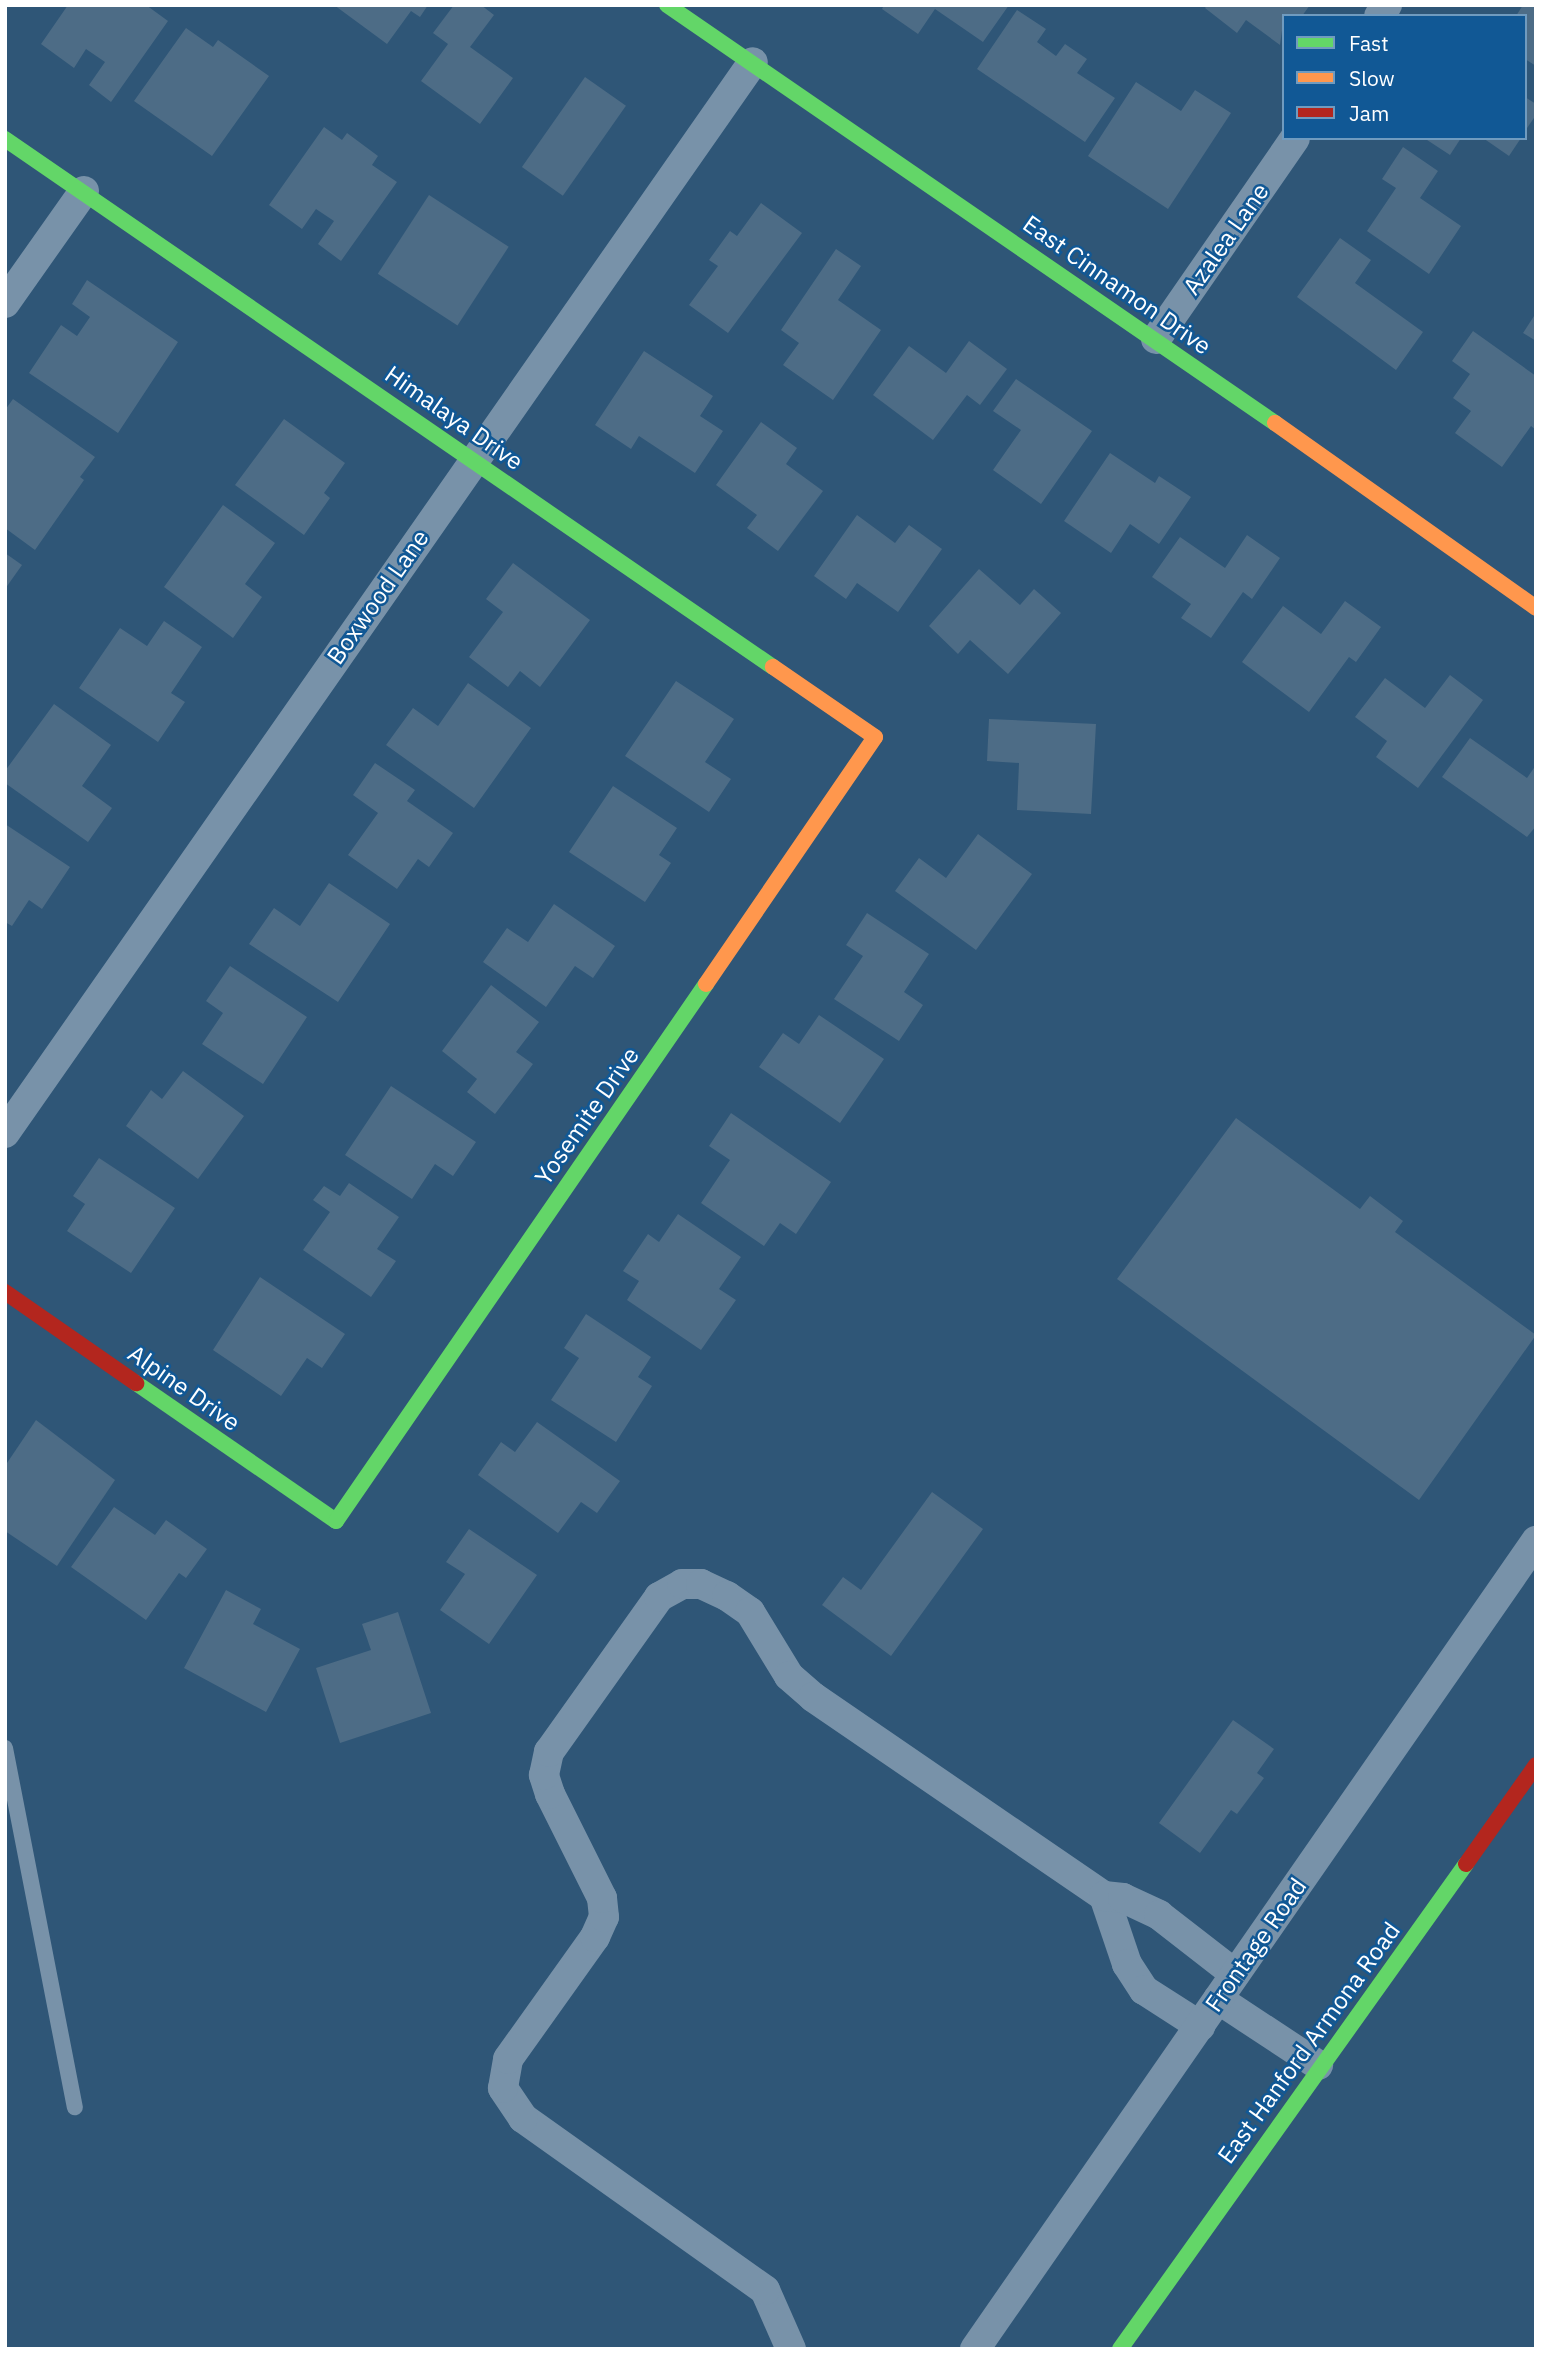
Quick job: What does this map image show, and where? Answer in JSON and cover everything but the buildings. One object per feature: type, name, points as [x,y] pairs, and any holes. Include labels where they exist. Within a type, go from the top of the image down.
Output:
[{"type":"street","name":"East Cinnamon Drive","points":[[667,5],[1156,339],[1536,608]]},
{"type":"street","name":"Boxwood Lane","points":[[5,1133],[473,459],[753,62]]},
{"type":"street","name":"Himalaya Drive","points":[[5,139],[875,737]]},
{"type":"street","name":"Azalea Lane","points":[[1156,339],[1294,140]]},
{"type":"street","points":[[5,303],[84,191]]},
{"type":"street","name":"Yosemite Drive","points":[[336,1521],[875,737]]},
{"type":"street","name":"Alpine Drive","points":[[5,1292],[336,1521]]},
{"type":"street","name":"Frontage Road","points":[[975,2349],[1536,1541]]},
{"type":"street","points":[[790,2349],[765,2290],[523,2118],[503,2088],[508,2059],[595,1937],[604,1917],[602,1898],[550,1794],[544,1775],[549,1752],[659,1597],[682,1584],[701,1584],[750,1612],[789,1676],[813,1697],[1104,1896],[1123,1898],[1159,1915],[1235,1974]]},
{"type":"street","name":"East Hanford Armona Road","points":[[1120,2349],[1318,2065],[1536,1765]]},
{"type":"street","points":[[1104,1896],[1126,1964],[1144,1990],[1200,2026]]},
{"type":"street","points":[[1218,1999],[1318,2065]]},
{"type":"lane","points":[[5,1748],[8,1775],[75,2108]]},
{"type":"traffic: fast","points":[[667,5],[1275,423]]},
{"type":"traffic: fast","points":[[5,139],[773,667]]},
{"type":"traffic: fast","points":[[136,1383],[336,1521],[706,984]]},
{"type":"traffic: fast","points":[[1120,2349],[1466,1864]]},
{"type":"traffic: slow","points":[[1275,423],[1536,608]]},
{"type":"traffic: slow","points":[[706,984],[875,737],[773,667]]},
{"type":"traffic: jam","points":[[5,1292],[136,1383]]},
{"type":"traffic: jam","points":[[1466,1864],[1536,1765]]}]
